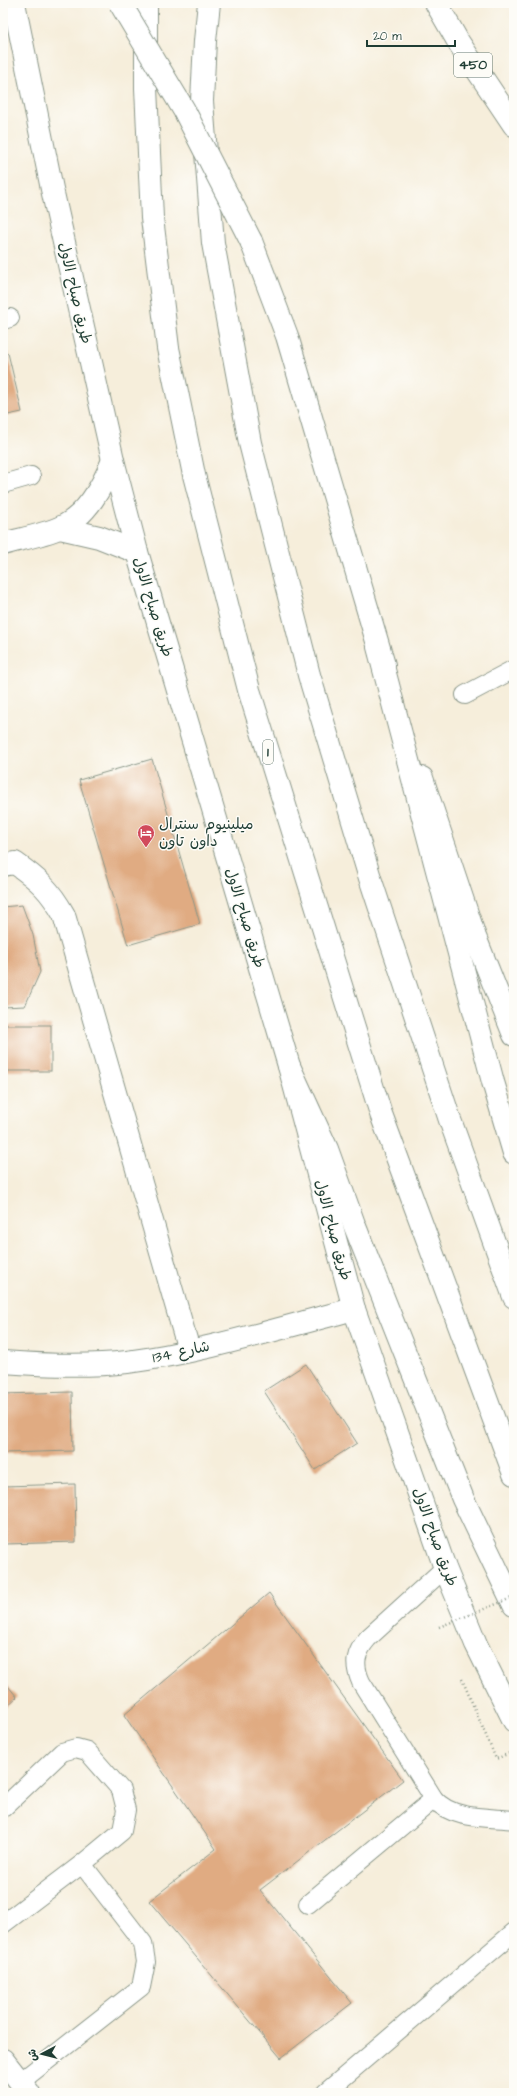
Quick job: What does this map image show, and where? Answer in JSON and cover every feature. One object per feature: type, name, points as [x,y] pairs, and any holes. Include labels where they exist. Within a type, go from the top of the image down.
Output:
[{"type":"main road","name":"طريق صباح الاول","points":[[14,3],[52,189],[113,460],[137,552],[289,1066],[354,1309],[444,1568],[476,1644],[514,1721]]},
{"type":"main road","points":[[120,3],[184,110],[251,241],[287,336],[378,647],[493,1082],[514,1153]]},
{"type":"main road","name":"1","points":[[146,3],[146,88],[152,218],[168,348],[196,483],[249,690],[381,1114],[514,1474]]},
{"type":"main road","points":[[209,3],[205,41],[202,101],[213,243],[250,443],[309,675],[370,878],[450,1120],[514,1297]]},
{"type":"main road","name":"450","points":[[436,3],[458,43],[514,125]]},
{"type":"main road","points":[[3,544],[60,528],[75,518],[95,496],[107,476],[113,460]]},
{"type":"main road","points":[[60,528],[100,537],[137,552]]},
{"type":"main road","points":[[378,647],[475,937],[514,1035]]},
{"type":"main road","points":[[9,864],[37,879],[54,896],[64,915],[190,1350]]},
{"type":"main road","points":[[289,1066],[327,1149],[354,1224],[463,1500],[514,1605]]},
{"type":"main road","name":"شارع 134","points":[[3,1362],[48,1364],[126,1362],[190,1350],[354,1309]]},
{"type":"main road","points":[[3,2060],[24,2088]]},
{"type":"lane","points":[[3,484],[31,476]]},
{"type":"lane","points":[[465,695],[514,669]]},
{"type":"lane","points":[[444,1568],[360,1647],[356,1657],[356,1671],[361,1682],[434,1799],[442,1808],[451,1812],[514,1820]]},
{"type":"lane","points":[[3,1808],[62,1752],[76,1748],[87,1751],[122,1790],[126,1810],[122,1831],[82,1864],[3,1924]]},
{"type":"lane","points":[[308,1904],[434,1799]]},
{"type":"lane","points":[[24,2088],[141,1987],[146,1962],[143,1942],[82,1864]]},
{"type":"lane","points":[[325,2093],[514,1932]]},
{"type":"path","points":[[443,1634],[439,1627],[514,1597]]},
{"type":"path","points":[[461,1678],[496,1759],[514,1752]]},
{"type":"building","points":[[8,353],[22,412],[3,416],[3,355]]},
{"type":"building","points":[[152,759],[200,924],[128,945],[79,780]]},
{"type":"building","points":[[22,905],[33,935],[40,972],[25,1006],[3,1007],[3,907]]},
{"type":"building","points":[[3,1025],[51,1025],[51,1071],[3,1071]]},
{"type":"building","points":[[306,1364],[357,1443],[315,1470],[264,1391]]},
{"type":"building","points":[[72,1392],[73,1451],[3,1453],[3,1394]]},
{"type":"building","points":[[75,1484],[76,1542],[5,1544],[3,1486]]},
{"type":"building","points":[[269,1593],[403,1780],[260,1890],[352,2003],[281,2058],[149,1901],[216,1849],[124,1715]]},
{"type":"building","points":[[3,1680],[17,1697],[6,1707],[3,1706]]},
{"type":"place","name":"ميلينيوم سنترال داون تاون","points":[[146,848]]}]
